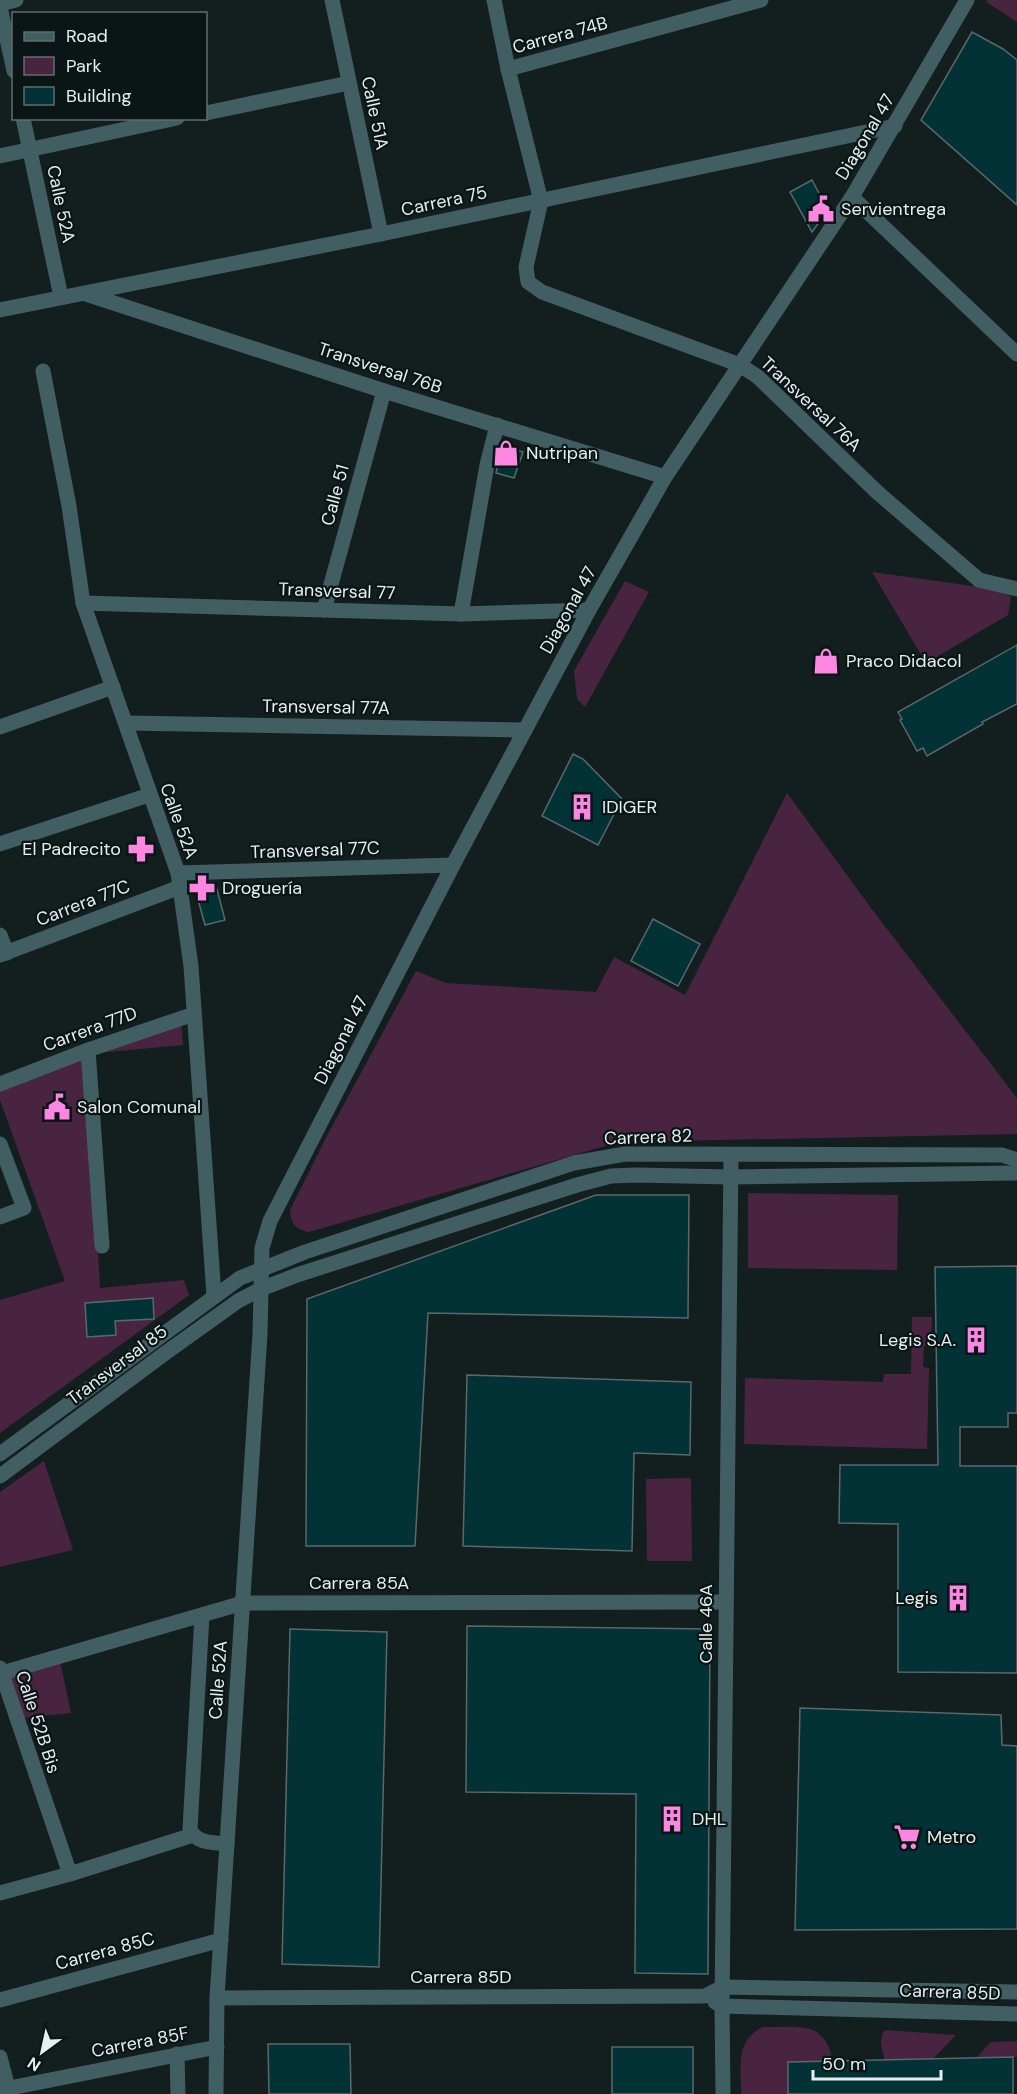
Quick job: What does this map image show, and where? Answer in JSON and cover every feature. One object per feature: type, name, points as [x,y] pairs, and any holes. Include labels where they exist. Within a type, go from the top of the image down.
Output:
[{"type":"street","points":[[12,62],[0,5],[15,0]]},
{"type":"street","name":"Calle 51A","points":[[332,0],[381,234]]},
{"type":"street","points":[[494,0],[508,69],[541,201]]},
{"type":"street","name":"Carrera 74B","points":[[508,69],[761,0]]},
{"type":"street","name":"Diagonal 47","points":[[261,1269],[262,1248],[270,1221],[453,865],[589,610],[665,477],[852,197],[967,0]]},
{"type":"street","points":[[207,112],[349,83]]},
{"type":"street","name":"Calle 52A","points":[[24,120],[61,297]]},
{"type":"street","points":[[0,156],[168,120]]},
{"type":"street","name":"Carrera 75","points":[[0,310],[381,234],[895,126]]},
{"type":"street","points":[[852,197],[1017,354]]},
{"type":"street","name":"Transversal 76A","points":[[541,201],[525,267],[528,282],[542,292],[740,365],[758,377],[877,492],[979,580],[1017,589]]},
{"type":"street","name":"Transversal 76B","points":[[84,293],[384,391],[665,477]]},
{"type":"street","name":"Calle 52A","points":[[43,371],[69,506],[83,603],[179,880],[191,966],[214,1296]]},
{"type":"street","name":"Calle 51","points":[[324,610],[384,391]]},
{"type":"street","points":[[461,614],[487,465],[497,425]]},
{"type":"street","name":"Transversal 77","points":[[83,603],[461,614],[589,610]]},
{"type":"street","points":[[0,727],[113,687]]},
{"type":"street","name":"Transversal 77A","points":[[126,723],[525,730]]},
{"type":"street","points":[[0,844],[149,795]]},
{"type":"street","name":"Transversal 77C","points":[[179,880],[453,865]]},
{"type":"street","name":"Carrera 77C","points":[[3,954],[179,880]]},
{"type":"street","points":[[0,935],[3,954]]},
{"type":"street","name":"Carrera 77D","points":[[0,1084],[88,1050],[194,1014]]},
{"type":"street","points":[[88,1050],[102,1246]]},
{"type":"street","points":[[0,1144],[5,1174],[24,1208],[0,1217]]},
{"type":"street","name":"Carrera 82","points":[[261,1269],[304,1252],[574,1163],[625,1154],[1002,1155],[1017,1161]]},
{"type":"street","name":"Calle 46A","points":[[723,2094],[731,1155]]},
{"type":"street","points":[[261,1289],[297,1275],[611,1176],[730,1177],[1017,1173]]},
{"type":"street","name":"Calle 52A","points":[[216,2094],[217,1998],[260,1334],[261,1269]]},
{"type":"street","name":"Transversal 85","points":[[0,1454],[214,1296],[240,1278],[261,1269]]},
{"type":"street","name":"Transversal 85","points":[[0,1476],[212,1319],[261,1289]]},
{"type":"street","name":"Carrera 85A","points":[[1,1671],[243,1603],[726,1602]]},
{"type":"street","points":[[202,1615],[190,1829],[198,1840],[227,1844]]},
{"type":"street","name":"Calle 52B Bis","points":[[1,1671],[70,1874]]},
{"type":"street","points":[[0,1893],[70,1874],[193,1835]]},
{"type":"street","name":"Carrera 85C","points":[[0,2000],[221,1940]]},
{"type":"street","name":"Carrera 85D","points":[[217,1998],[705,1996],[723,1987],[1017,1992]]},
{"type":"street","name":"Carrera 85D","points":[[705,1996],[722,2006],[1017,2014]]},
{"type":"street","name":"Carrera 85F","points":[[4,2089],[217,2047]]},
{"type":"street","points":[[177,2054],[177,2094]]},
{"type":"street","points":[[0,2057],[4,2089]]},
{"type":"green space","points":[[988,0],[1017,0],[1017,22],[986,2]]},
{"type":"green space","points":[[872,572],[1001,590],[1011,597],[1008,615],[926,663]]},
{"type":"green space","points":[[625,581],[649,592],[585,707],[577,699],[574,671]]},
{"type":"green space","points":[[787,793],[871,908],[1017,1098],[1017,1134],[619,1142],[309,1232],[295,1225],[291,1219],[290,1210],[329,1132],[416,971],[446,983],[596,992],[614,957],[685,995]]},
{"type":"green space","points":[[181,1022],[183,1045],[87,1054]]},
{"type":"green space","points":[[87,1054],[100,1288],[184,1280],[189,1295],[0,1433],[0,1300],[65,1281],[0,1100],[0,1087]]},
{"type":"green space","points":[[748,1193],[898,1195],[897,1270],[748,1268]]},
{"type":"green space","points":[[912,1317],[932,1317],[931,1345],[924,1346],[923,1367],[929,1368],[927,1449],[744,1444],[745,1378],[883,1382],[884,1374],[911,1374]]},
{"type":"green space","points":[[44,1461],[73,1550],[0,1567],[0,1492]]},
{"type":"green space","points":[[691,1478],[692,1561],[647,1561],[646,1479]]},
{"type":"green space","points":[[58,1651],[71,1713],[22,1718],[5,1666]]},
{"type":"green space","points":[[763,2027],[799,2027],[816,2032],[829,2048],[833,2061],[788,2063],[788,2094],[741,2094],[741,2064],[744,2047],[748,2039]]},
{"type":"green space","points":[[885,2030],[956,2035],[933,2059],[885,2060],[881,2041]]},
{"type":"green space","points":[[1017,2041],[1017,2057],[976,2058],[991,2042]]},
{"type":"building","points":[[972,32],[1003,49],[1017,60],[1017,205],[921,120]]},
{"type":"building","points":[[812,180],[828,210],[812,232],[790,192]]},
{"type":"building","points":[[502,446],[523,452],[514,478],[496,473]]},
{"type":"building","points":[[1017,645],[1017,704],[982,722],[983,724],[927,756],[923,748],[917,751],[898,712]]},
{"type":"building","name":"IDIGER","points":[[573,754],[583,759],[622,799],[598,845],[542,816]]},
{"type":"building","points":[[215,882],[225,920],[205,925],[194,885]]},
{"type":"building","points":[[653,919],[700,944],[678,986],[631,961]]},
{"type":"building","points":[[596,1195],[689,1195],[688,1318],[428,1313],[415,1546],[306,1546],[307,1299]]},
{"type":"building","name":"Legis","points":[[1017,1266],[1017,1413],[1008,1413],[1008,1427],[960,1427],[960,1466],[1017,1466],[1017,1673],[898,1672],[898,1524],[839,1523],[840,1465],[938,1465],[935,1267]]},
{"type":"building","points":[[153,1298],[154,1319],[115,1321],[116,1335],[87,1337],[85,1303]]},
{"type":"building","points":[[467,1375],[691,1382],[690,1455],[634,1453],[632,1551],[463,1546]]},
{"type":"building","name":"DHL","points":[[467,1626],[710,1629],[708,1974],[635,1973],[636,1794],[466,1792]]},
{"type":"building","points":[[290,1629],[387,1632],[379,1967],[282,1964]]},
{"type":"building","name":"Metro","points":[[800,1708],[1001,1715],[1002,1745],[1017,1746],[1017,1929],[795,1930]]},
{"type":"building","points":[[268,2044],[350,2044],[351,2094],[269,2094]]},
{"type":"building","points":[[612,2047],[693,2047],[693,2094],[612,2094]]},
{"type":"building","points":[[1013,2057],[1013,2094],[788,2094],[788,2062]]},
{"type":"place","name":"Servientrega","points":[[821,209]]},
{"type":"place","name":"Nutripan","points":[[506,453]]},
{"type":"place","name":"Praco Didacol","points":[[826,661]]},
{"type":"place","name":"IDIGER","points":[[582,807]]},
{"type":"place","name":"El Padrecito","points":[[141,849]]},
{"type":"place","name":"Droguería","points":[[202,888]]},
{"type":"place","name":"Salon Comunal","points":[[57,1107]]},
{"type":"place","name":"Legis S.A.","points":[[976,1340]]},
{"type":"place","name":"Legis","points":[[958,1598]]},
{"type":"place","name":"DHL","points":[[672,1819]]},
{"type":"place","name":"Metro","points":[[907,1837]]}]
